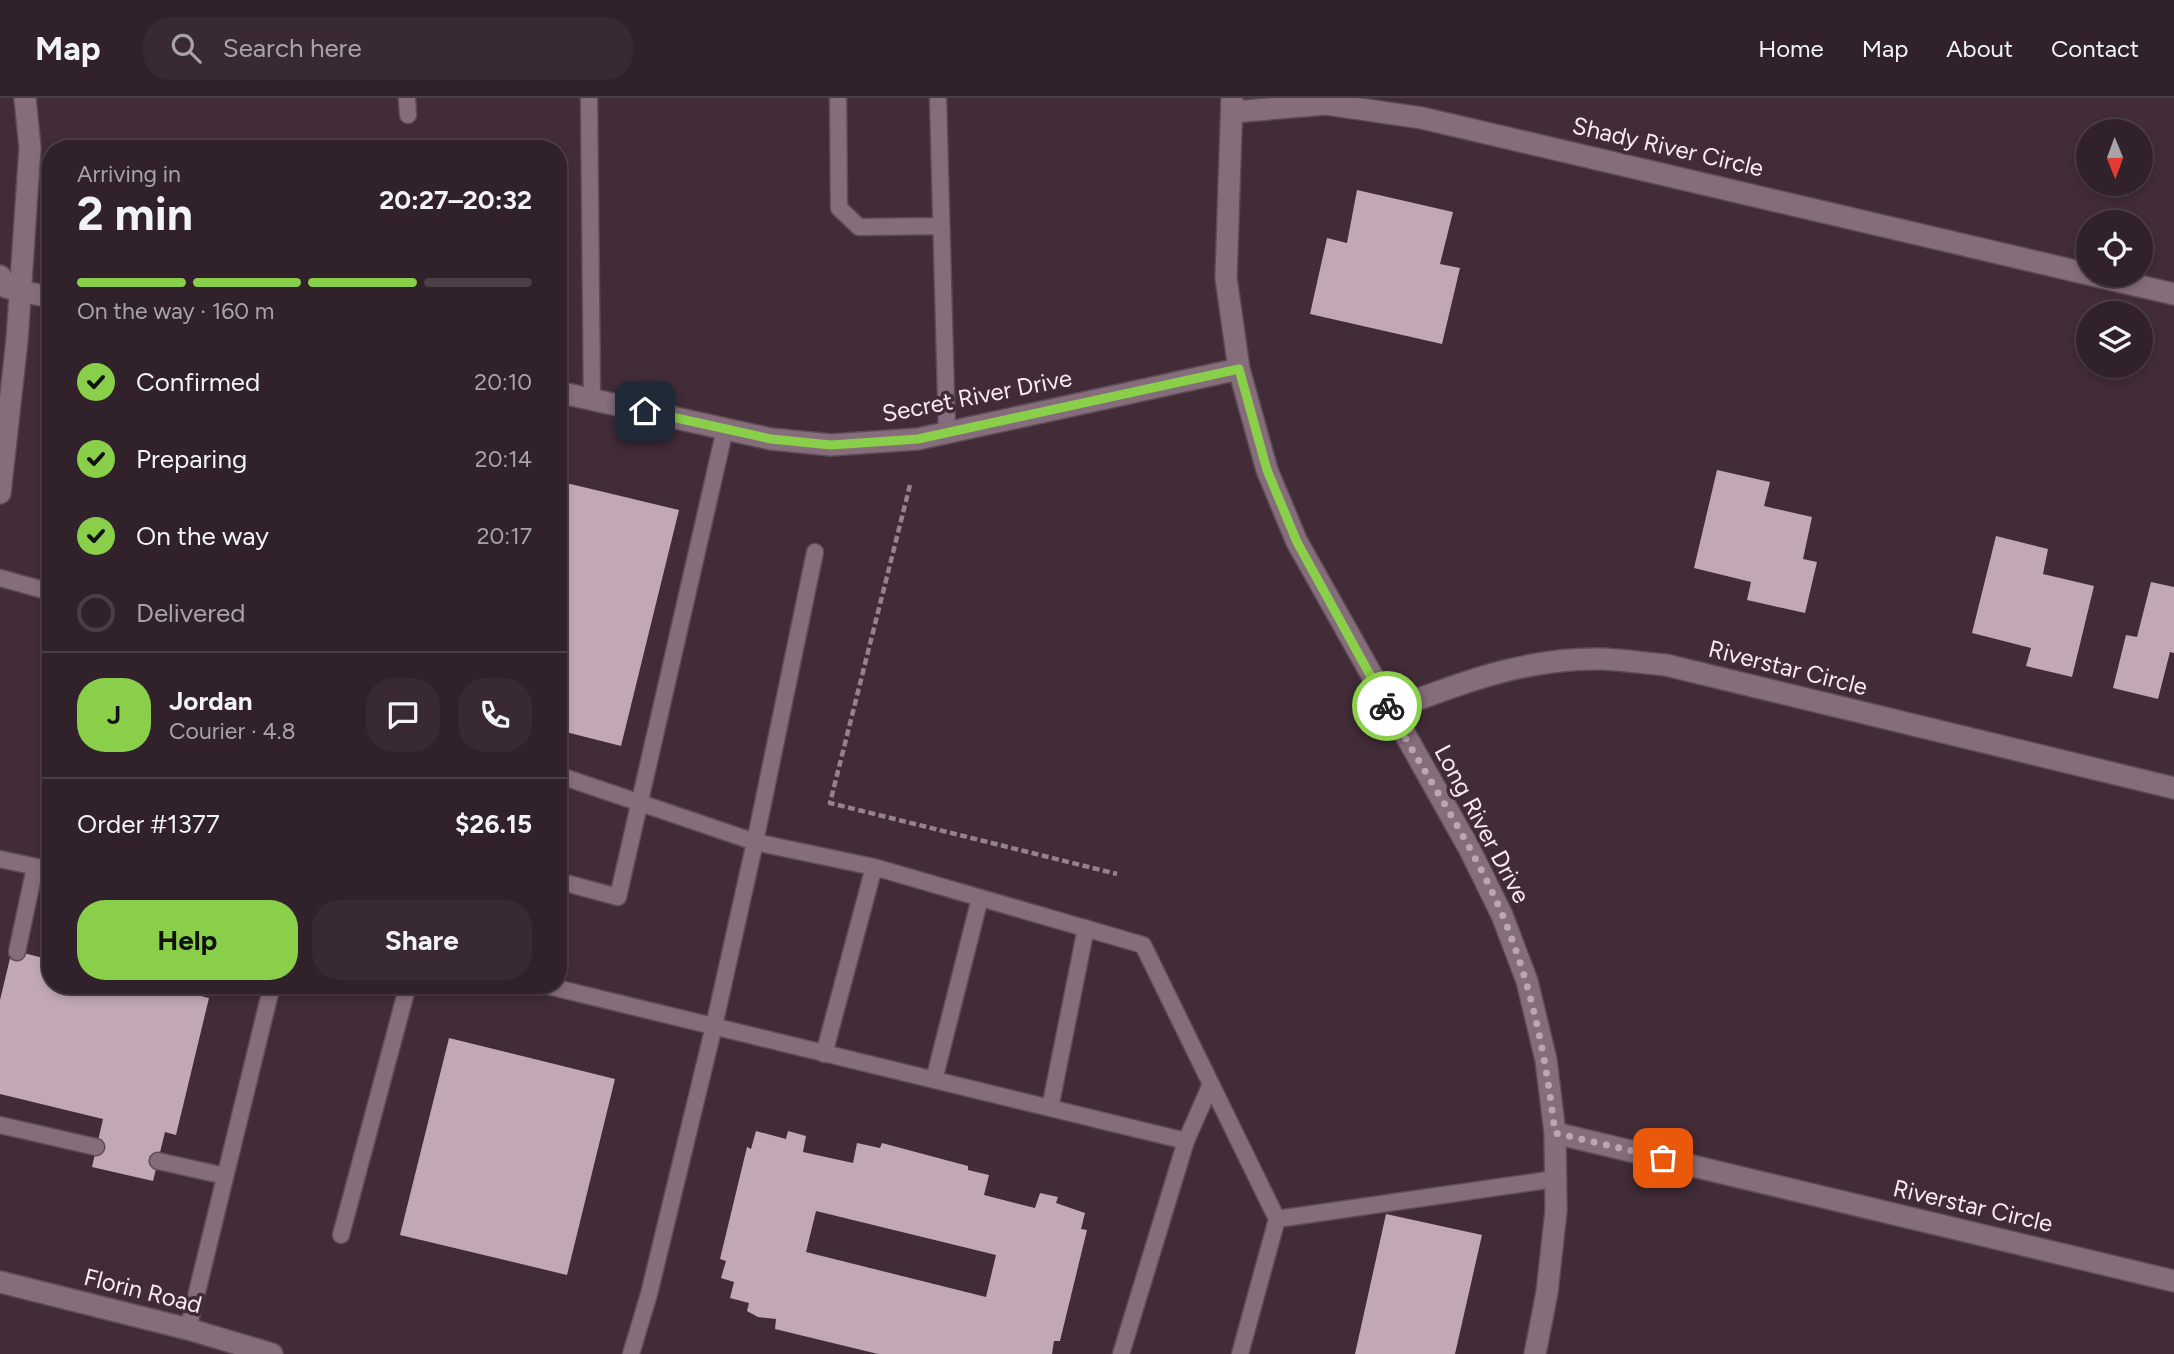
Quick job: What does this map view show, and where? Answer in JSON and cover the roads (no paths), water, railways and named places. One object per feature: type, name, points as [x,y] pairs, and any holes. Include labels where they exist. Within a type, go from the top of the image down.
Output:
[{"type":"street","points":[[0,494],[15,353],[30,148],[26,98]]},
{"type":"street","name":"Shady River Circle","points":[[1233,105],[1326,104],[1422,118],[2076,271]]},
{"type":"street","name":"Long River Drive","points":[[1233,105],[1226,278],[1239,369],[1267,470],[1297,542],[1469,848],[1502,915],[1527,981],[1540,1034],[1555,1133],[1556,1211],[1547,1292],[1535,1354]]},
{"type":"street","points":[[0,276],[6,287],[42,295]]},
{"type":"street","name":"Shady River Circle","points":[[2145,287],[2174,294]]},
{"type":"street","name":"Secret River Drive","points":[[567,394],[771,439],[831,445],[918,439],[1239,369]]},
{"type":"street","name":"Riverstar Circle","points":[[1390,710],[1503,670],[1566,660],[1602,659],[1666,665],[2174,788]]},
{"type":"street","name":"Riverstar Circle","points":[[1555,1133],[2174,1281]]},
{"type":"street","name":"Florin Road","points":[[0,1282],[188,1329],[272,1354]]},
{"type":"lane","points":[[407,98],[408,115]]},
{"type":"lane","points":[[589,98],[592,400]]},
{"type":"lane","points":[[838,98],[839,208],[859,226],[941,226]]},
{"type":"lane","points":[[938,98],[947,433]]},
{"type":"lane","points":[[567,883],[618,897],[725,429]]},
{"type":"lane","points":[[631,1354],[649,1294],[714,1026],[816,552]]},
{"type":"lane","points":[[0,578],[42,590]]},
{"type":"lane","points":[[567,778],[755,842],[874,866],[1143,945],[1277,1219],[1240,1354]]},
{"type":"lane","points":[[0,859],[42,868]]},
{"type":"lane","points":[[824,1054],[874,866]]},
{"type":"lane","points":[[17,952],[42,871]]},
{"type":"lane","points":[[934,1080],[980,898]]},
{"type":"lane","points":[[1050,1108],[1086,928]]},
{"type":"lane","points":[[567,991],[1186,1141]]},
{"type":"lane","points":[[188,1329],[270,994]]},
{"type":"lane","points":[[341,1235],[406,994]]},
{"type":"lane","points":[[1121,1354],[1186,1141],[1211,1084]]},
{"type":"lane","points":[[0,1125],[96,1147]]},
{"type":"lane","points":[[158,1161],[225,1176]]},
{"type":"lane","points":[[1277,1219],[1555,1179]]}]
